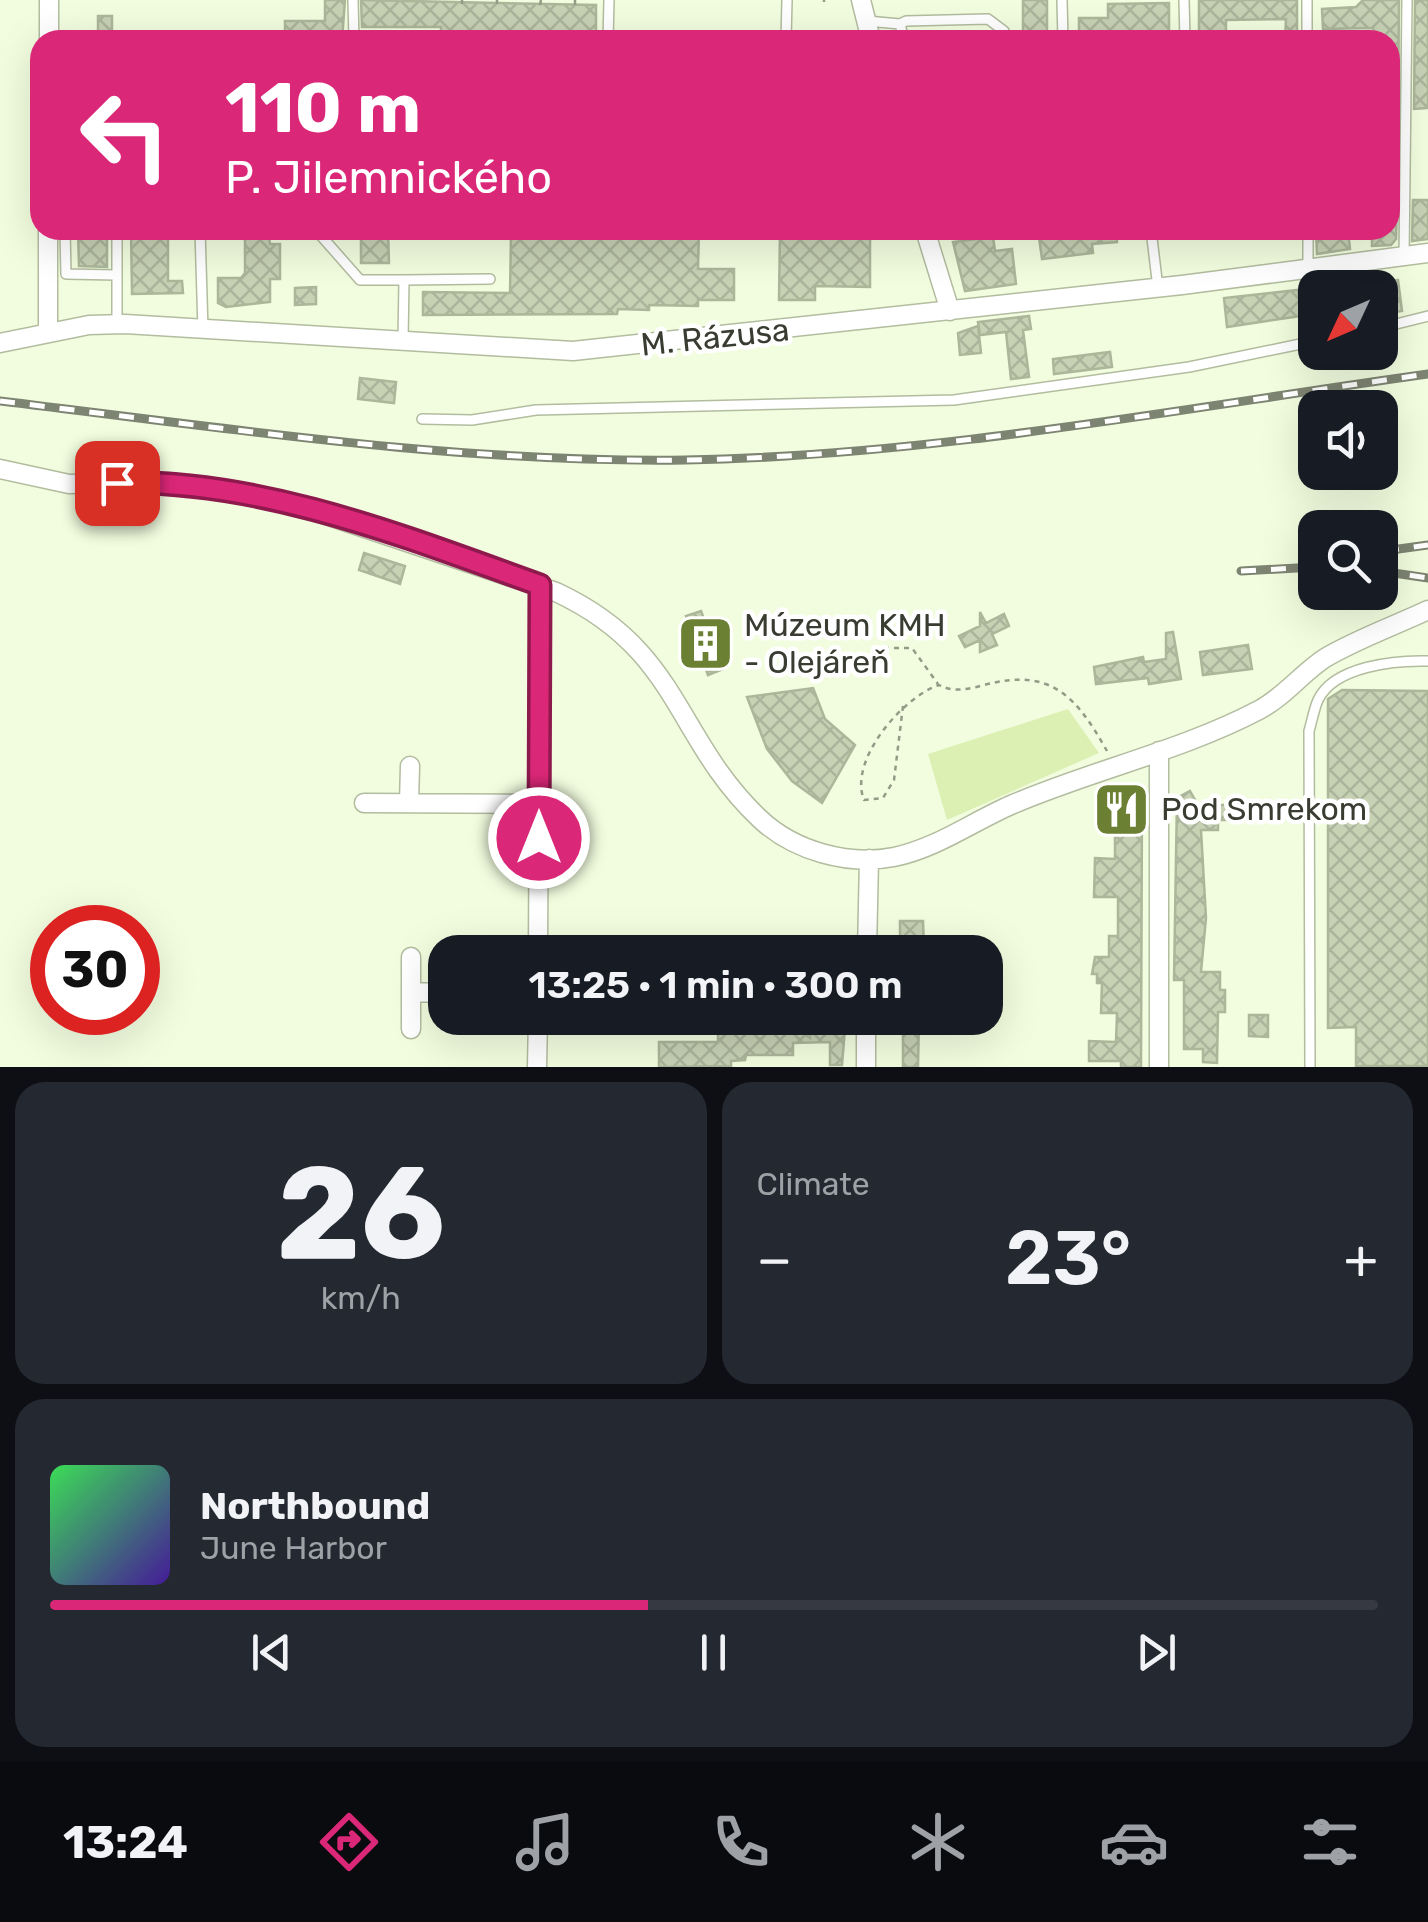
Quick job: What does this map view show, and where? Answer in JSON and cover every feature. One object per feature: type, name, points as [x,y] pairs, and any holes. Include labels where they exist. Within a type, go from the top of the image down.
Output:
[{"type":"street","points":[[48,30],[49,0]]},
{"type":"street","points":[[860,0],[869,30]]},
{"type":"street","points":[[48,240],[48,332]]},
{"type":"street","points":[[928,240],[950,311]]},
{"type":"street","name":"M. Rázusa","points":[[0,343],[48,332],[117,324],[573,351],[1158,288],[1428,254]]},
{"type":"street","points":[[0,469],[69,484],[168,482],[246,494],[324,514],[540,585],[589,607],[636,644],[666,683],[728,781],[761,820],[794,844],[816,852],[869,859],[921,850],[1012,804],[1262,709],[1324,658],[1428,610]]},
{"type":"street","points":[[538,935],[540,585]]},
{"type":"street","points":[[1158,1067],[1160,750]]},
{"type":"street","points":[[409,803],[410,766]]},
{"type":"street","points":[[364,803],[539,804]]},
{"type":"street","points":[[868,935],[869,859]]},
{"type":"street","points":[[411,957],[411,1029]]},
{"type":"street","points":[[411,992],[428,992]]},
{"type":"street","points":[[537,1067],[538,1035]]},
{"type":"street","points":[[866,1035],[866,1067]]},
{"type":"lane","points":[[353,0],[354,30]]},
{"type":"lane","points":[[608,30],[609,0]]},
{"type":"lane","points":[[786,30],[787,0]]},
{"type":"lane","points":[[1062,0],[1063,30]]},
{"type":"lane","points":[[1184,0],[1185,30]]},
{"type":"lane","points":[[1307,0],[1307,30]]},
{"type":"lane","points":[[1404,256],[1407,0]]},
{"type":"lane","points":[[873,30],[906,20],[988,20],[1003,30]]},
{"type":"lane","points":[[900,24],[902,30]]},
{"type":"lane","points":[[66,240],[66,274],[116,275]]},
{"type":"lane","points":[[117,240],[117,324]]},
{"type":"lane","points":[[200,240],[203,330]]},
{"type":"lane","points":[[325,240],[360,280],[490,279]]},
{"type":"lane","points":[[1152,240],[1158,288]]},
{"type":"lane","points":[[1308,240],[1308,269]]},
{"type":"lane","points":[[403,341],[404,280]]},
{"type":"lane","points":[[1398,324],[1428,316]]},
{"type":"lane","points":[[422,419],[472,420],[536,410],[954,400],[1189,367],[1298,345]]},
{"type":"lane","points":[[1310,1067],[1309,731],[1319,696],[1338,681],[1385,660],[1428,661]]},
{"type":"path","points":[[874,648],[912,648],[939,686]]},
{"type":"path","points":[[902,706],[894,780],[883,798],[864,800],[864,770],[888,723],[902,706],[939,686],[958,690],[1011,679],[1049,683],[1080,706],[1116,766]]},
{"type":"green space","points":[[1068,709],[1099,753],[947,820],[928,754]]},
{"type":"building","points":[[325,0],[345,0],[343,30],[285,30],[285,21],[325,21]]},
{"type":"building","points":[[361,0],[596,5],[596,30],[362,27]]},
{"type":"building","points":[[1023,0],[1047,0],[1047,30],[1023,30]]},
{"type":"building","points":[[1199,0],[1297,0],[1297,30],[1285,30],[1286,19],[1226,20],[1226,30],[1199,30]]},
{"type":"building","points":[[1363,0],[1399,0],[1399,30],[1323,29],[1322,9],[1356,7]]},
{"type":"building","points":[[1415,0],[1428,0],[1428,108],[1414,109]]},
{"type":"building","points":[[1169,3],[1169,30],[1079,30],[1079,18],[1108,18],[1108,4]]},
{"type":"building","points":[[98,16],[112,16],[112,30],[98,30]]},
{"type":"building","points":[[1413,200],[1428,200],[1428,239],[1412,241]]},
{"type":"building","points":[[78,240],[107,240],[107,267],[79,266]]},
{"type":"building","points":[[131,240],[168,240],[168,281],[182,281],[183,293],[132,294]]},
{"type":"building","points":[[245,240],[280,244],[280,279],[270,279],[270,302],[226,307],[218,303],[218,278],[241,278],[245,273]]},
{"type":"building","points":[[361,240],[388,240],[389,263],[361,263]]},
{"type":"building","points":[[511,240],[699,240],[698,269],[734,269],[734,300],[698,300],[698,306],[649,305],[649,310],[618,309],[617,314],[423,315],[423,292],[510,293]]},
{"type":"building","points":[[780,240],[870,240],[870,287],[815,286],[815,300],[779,300]]},
{"type":"building","points":[[993,240],[995,251],[1012,249],[1016,284],[965,291],[953,242]]},
{"type":"building","points":[[1039,240],[1117,240],[1092,244],[1093,253],[1042,259]]},
{"type":"building","points":[[1316,240],[1349,240],[1350,249],[1317,254]]},
{"type":"building","points":[[1372,240],[1395,240],[1391,245],[1372,246]]},
{"type":"building","points":[[1398,280],[1402,311],[1398,312]]},
{"type":"building","points":[[316,287],[316,304],[295,305],[295,288]]},
{"type":"building","points":[[1298,290],[1298,316],[1227,327],[1224,298]]},
{"type":"building","points":[[1029,316],[1031,329],[1023,330],[1029,377],[1011,379],[1006,332],[980,335],[978,322]]},
{"type":"building","points":[[978,326],[981,353],[960,355],[958,333]]},
{"type":"building","points":[[1110,352],[1112,367],[1054,374],[1053,359]]},
{"type":"building","points":[[360,378],[396,382],[394,403],[358,399]]},
{"type":"building","points":[[364,553],[405,566],[400,584],[359,570]]},
{"type":"building","name":"Múzeum KMH - Olejáreň","points":[[701,611],[723,669],[708,675],[686,616]]},
{"type":"building","points":[[980,612],[986,623],[1004,614],[1009,626],[992,634],[997,645],[980,652],[980,640],[965,647],[959,636],[980,626]]},
{"type":"building","points":[[1173,632],[1181,679],[1149,684],[1148,678],[1096,684],[1094,667],[1143,657],[1144,662],[1166,659],[1166,633]]},
{"type":"building","points":[[1248,645],[1252,669],[1203,675],[1200,652]]},
{"type":"building","points":[[813,688],[825,719],[855,745],[822,803],[792,781],[767,749],[747,697]]},
{"type":"building","points":[[1342,690],[1428,691],[1428,1066],[1356,1066],[1356,1027],[1328,1028],[1328,699]]},
{"type":"building","points":[[1190,791],[1198,805],[1231,805],[1231,820],[1218,820],[1218,830],[1201,830],[1206,918],[1201,972],[1220,972],[1220,990],[1225,990],[1225,1012],[1218,1012],[1217,1063],[1203,1062],[1203,1049],[1184,1049],[1184,980],[1174,980],[1177,798]]},
{"type":"building","points":[[1108,799],[1142,799],[1141,1067],[1121,1067],[1121,1061],[1089,1061],[1089,1041],[1116,1042],[1117,1013],[1101,1013],[1102,983],[1097,983],[1097,974],[1092,974],[1095,957],[1109,957],[1109,936],[1118,936],[1118,897],[1094,897],[1095,858],[1115,859],[1115,829],[1108,820]]},
{"type":"building","points":[[900,921],[923,921],[923,935],[900,935]]},
{"type":"building","points":[[1249,1015],[1268,1015],[1268,1037],[1249,1036]]},
{"type":"building","points":[[718,1035],[844,1035],[842,1065],[830,1065],[830,1042],[793,1043],[793,1055],[746,1055],[745,1060],[731,1061],[731,1066],[659,1067],[659,1042],[718,1042]]},
{"type":"building","points":[[903,1035],[919,1035],[918,1067],[903,1067]]},
{"type":"railway","points":[[0,401],[427,450],[685,460],[778,457],[964,440],[1428,374]]},
{"type":"railway","points":[[1398,549],[1428,545]]},
{"type":"railway","points":[[1241,571],[1298,568]]},
{"type":"railway","points":[[1398,574],[1428,578]]},
{"type":"place","name":"Múzeum KMH - Olejáreň","points":[[705,643]]},
{"type":"place","name":"Pod Smrekom","points":[[1122,809]]},
{"type":"route","points":[[117,483],[206,485],[246,494],[324,514],[540,585],[539,838]]}]
